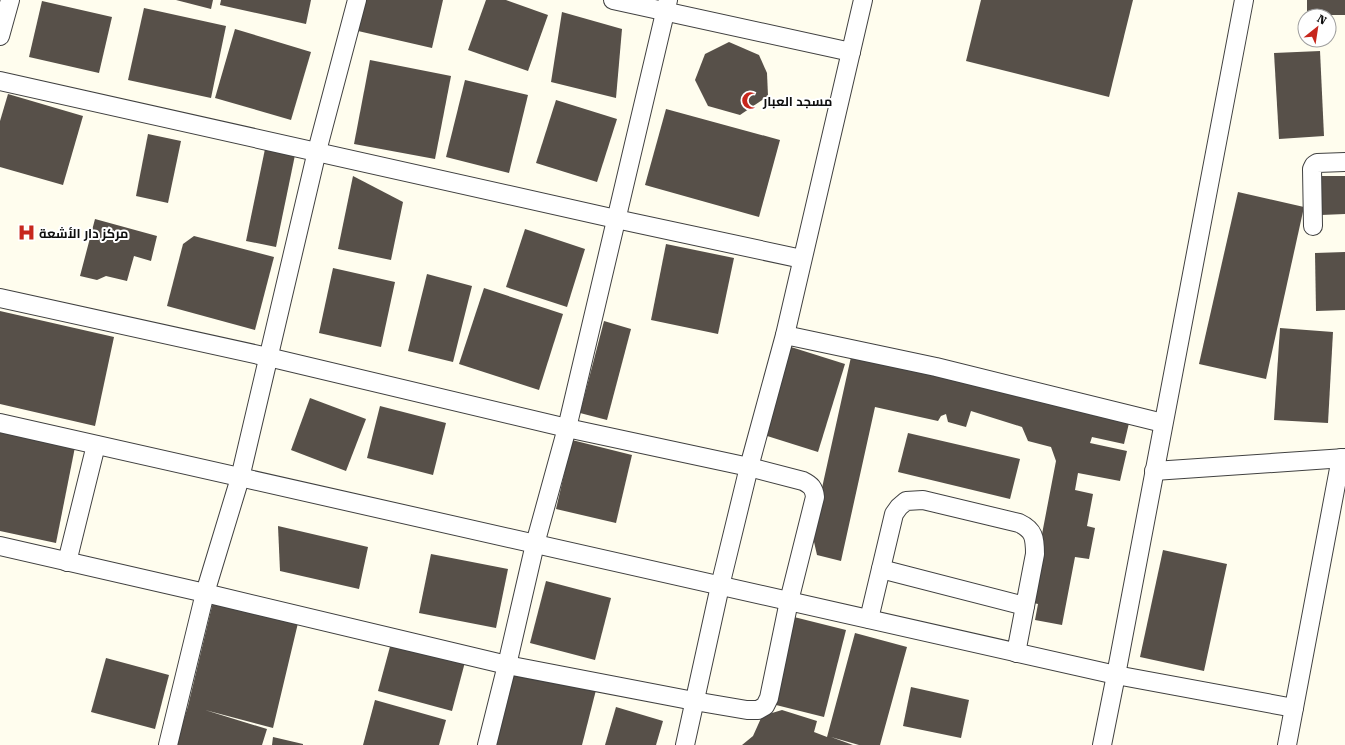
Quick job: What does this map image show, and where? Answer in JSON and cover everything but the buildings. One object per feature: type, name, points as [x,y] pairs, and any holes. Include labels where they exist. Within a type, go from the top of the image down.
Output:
[{"type":"street","points":[[0,36],[10,0]]},
{"type":"street","points":[[168,745],[205,593],[240,478],[317,152],[357,0]]},
{"type":"street","points":[[613,0],[667,6],[851,52]]},
{"type":"street","points":[[685,745],[720,586],[749,467],[784,335],[863,0]]},
{"type":"street","points":[[1102,745],[1244,0]]},
{"type":"street","points":[[487,745],[535,544],[567,428],[667,6]]},
{"type":"street","points":[[0,81],[616,219],[802,259]]},
{"type":"street","points":[[1313,226],[1312,169],[1317,163],[1345,162]]},
{"type":"street","points":[[0,298],[268,357],[567,428],[749,467],[811,484],[815,497],[789,602],[769,698],[765,706],[758,710],[747,710],[694,702],[507,665],[0,546]]},
{"type":"street","points":[[784,335],[936,367],[1163,424]]},
{"type":"street","points":[[0,423],[1016,653],[1116,675],[1294,708]]},
{"type":"street","points":[[68,562],[96,445]]},
{"type":"street","points":[[1154,471],[1343,458],[1287,745]]},
{"type":"street","points":[[869,620],[894,514],[906,501],[924,500],[1019,523],[1026,526],[1031,531],[1035,541],[1035,554],[1016,653]]},
{"type":"street","points":[[881,569],[1025,606]]},
{"type":"place","name":"مسجد العبار","points":[[750,101]]},
{"type":"place","name":"مركز دار الأشعة","points":[[26,233]]}]
